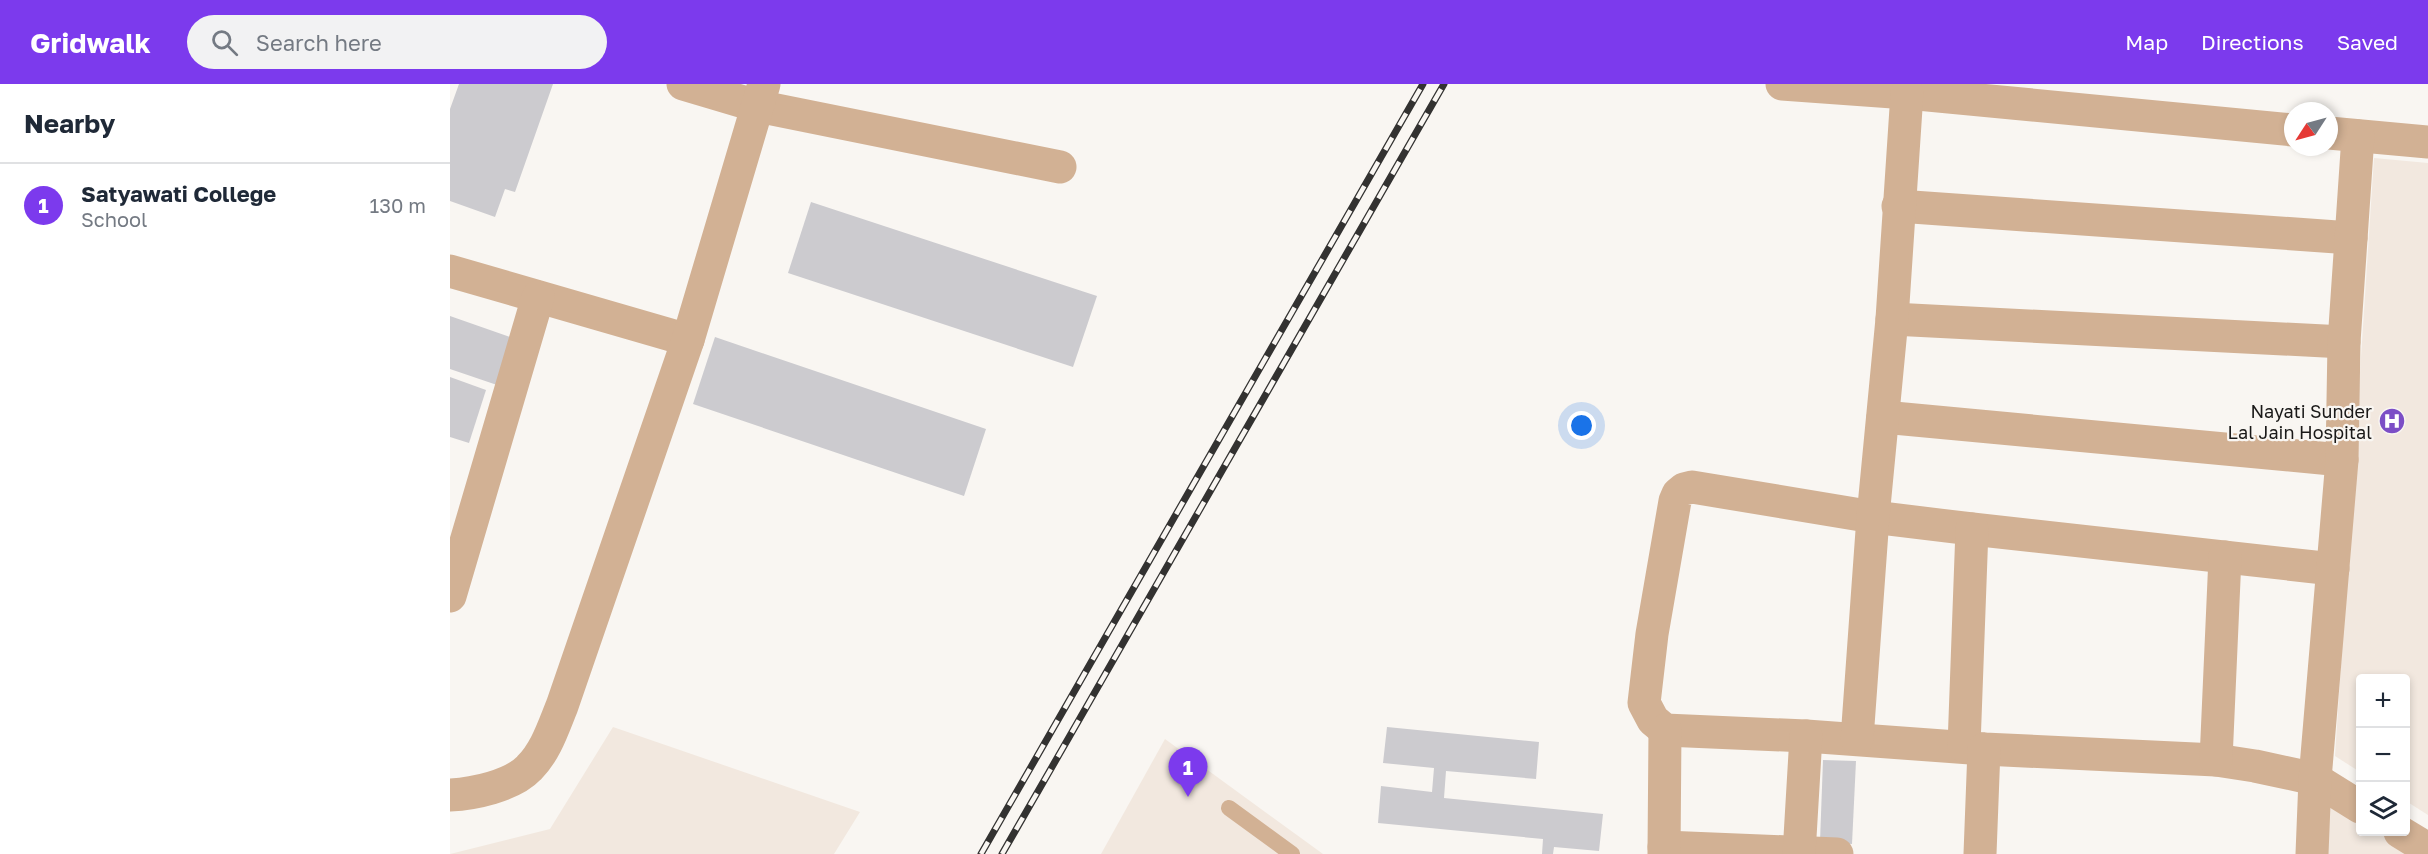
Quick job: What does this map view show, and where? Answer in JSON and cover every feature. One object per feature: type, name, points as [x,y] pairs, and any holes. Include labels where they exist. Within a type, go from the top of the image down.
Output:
[{"type":"street","points":[[683,84],[761,95],[1060,167]]},
{"type":"street","points":[[1782,84],[1907,93],[2080,97],[2284,129]]},
{"type":"street","points":[[1857,739],[1873,517],[1893,319],[1898,206],[1907,93]]},
{"type":"street","points":[[450,795],[470,794],[504,783],[528,770],[545,747],[562,706],[688,340],[761,95]]},
{"type":"street","points":[[2312,854],[2315,779],[2342,460],[2344,342],[2351,238],[2344,134],[2428,142]]},
{"type":"street","points":[[1898,206],[2351,238]]},
{"type":"street","points":[[450,271],[688,340]]},
{"type":"street","points":[[450,596],[537,297]]},
{"type":"street","points":[[1893,319],[2344,342]]},
{"type":"street","points":[[1883,417],[2342,460]]},
{"type":"street","points":[[2333,569],[1972,530],[1873,517],[1692,487],[1678,494],[1662,567],[1644,703],[1653,720],[1665,730],[2216,760],[2255,765],[2315,779],[2356,804]]},
{"type":"street","points":[[1972,530],[1974,748],[1980,854]]},
{"type":"street","points":[[2216,760],[2225,557]]},
{"type":"street","points":[[1665,730],[1664,850],[1838,854]]},
{"type":"street","points":[[1799,853],[1806,736]]},
{"type":"street","points":[[2408,836],[2428,849]]},
{"type":"lane","points":[[1229,808],[1292,854]]},
{"type":"shaded area","name":"Nayati Sunder Lal Jain Hospital","points":[[2374,158],[2428,163],[2428,815],[2410,804],[2410,674],[2356,674],[2356,769],[2335,756]]},
{"type":"shaded area","points":[[613,727],[860,812],[834,854],[450,854],[550,829]]},
{"type":"shaded area","points":[[1165,739],[1323,854],[1101,854]]},
{"type":"shaded area","points":[[2327,797],[2356,816],[2356,836],[2385,836],[2413,854],[2324,854]]},
{"type":"building","points":[[459,84],[553,84],[515,192],[505,189],[495,217],[450,201],[450,109]]},
{"type":"building","points":[[811,202],[1097,296],[1073,367],[788,273]]},
{"type":"building","points":[[450,316],[513,338],[497,385],[450,369]]},
{"type":"building","points":[[715,337],[986,429],[964,496],[693,404]]},
{"type":"building","points":[[450,377],[486,390],[469,443],[450,437]]},
{"type":"building","points":[[1387,727],[1539,742],[1536,779],[1446,771],[1444,798],[1603,814],[1599,851],[1554,847],[1553,854],[1542,854],[1543,839],[1378,823],[1381,786],[1432,792],[1434,768],[1383,763]]},
{"type":"building","points":[[1823,760],[1856,761],[1852,844],[1820,842]]},
{"type":"railway","points":[[981,854],[1423,84]]},
{"type":"railway","points":[[1002,854],[1444,84]]},
{"type":"place","name":"Nayati Sunder Lal Jain Hospital","points":[[2392,421]]},
{"type":"place","name":"Satyawati College","points":[[1188,797]]}]
